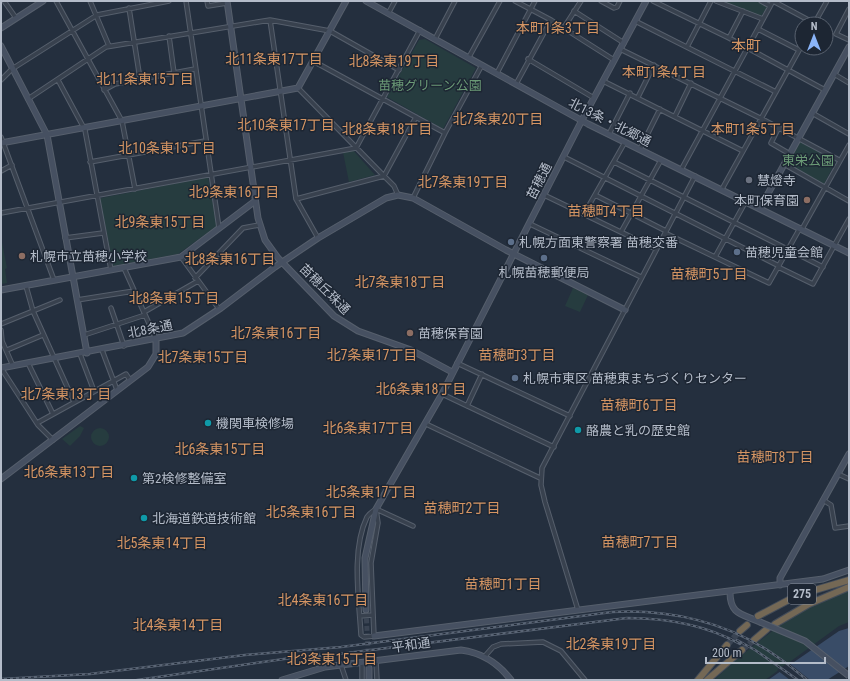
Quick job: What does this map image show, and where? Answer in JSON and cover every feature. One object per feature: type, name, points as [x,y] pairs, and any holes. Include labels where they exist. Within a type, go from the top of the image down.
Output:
[{"type":"highway","name":"275","points":[[759,619],[798,595],[849,580]]},
{"type":"highway","name":"275","points":[[775,624],[809,604],[849,587]]},
{"type":"highway","points":[[740,631],[747,625]]},
{"type":"highway","points":[[754,640],[767,629]]},
{"type":"highway","points":[[698,680],[727,645]]},
{"type":"highway","points":[[707,680],[742,650]]},
{"type":"street","points":[[4,1],[16,18]]},
{"type":"street","points":[[1,28],[43,1]]},
{"type":"street","points":[[56,1],[122,121],[135,189]]},
{"type":"street","points":[[90,1],[110,46]]},
{"type":"street","points":[[1,80],[12,69],[97,15],[169,1]]},
{"type":"street","points":[[186,1],[205,141],[219,228]]},
{"type":"street","points":[[207,1],[208,6],[227,2]]},
{"type":"street","points":[[54,280],[2,141],[47,135],[298,88],[346,1]]},
{"type":"street","name":"北13条・北郷通","points":[[366,1],[389,12],[482,66],[582,120],[849,253]]},
{"type":"street","points":[[389,12],[394,1]]},
{"type":"street","points":[[435,39],[455,1]]},
{"type":"street","points":[[468,57],[500,1]]},
{"type":"street","points":[[515,1],[551,20],[614,60]]},
{"type":"street","points":[[497,73],[535,1]]},
{"type":"street","points":[[563,29],[581,1]]},
{"type":"street","points":[[601,1],[614,8],[617,7],[620,1]]},
{"type":"street","points":[[653,1],[729,38],[825,90]]},
{"type":"street","points":[[687,47],[711,1]]},
{"type":"street","points":[[716,1],[743,10],[763,19]]},
{"type":"street","points":[[761,1],[770,6]]},
{"type":"street","points":[[681,170],[773,1],[800,16]]},
{"type":"street","points":[[819,16],[827,1]]},
{"type":"street","name":"苗穂丘珠通","points":[[227,2],[229,25],[255,201],[259,224],[266,240],[283,262],[334,316],[346,325],[358,331],[411,350],[452,372]]},
{"type":"street","name":"苗穂通","points":[[452,372],[530,224],[582,120],[624,43],[643,2]]},
{"type":"street","points":[[129,8],[140,79]]},
{"type":"street","points":[[849,9],[836,34],[849,40]]},
{"type":"street","points":[[729,38],[743,10]]},
{"type":"street","points":[[574,11],[624,43]]},
{"type":"street","points":[[270,20],[296,199],[318,238]]},
{"type":"street","points":[[28,99],[110,46],[229,25],[270,20],[330,31],[399,70]]},
{"type":"street","points":[[516,84],[528,59],[551,20]]},
{"type":"street","points":[[635,21],[776,92]]},
{"type":"street","points":[[758,29],[794,47]]},
{"type":"street","points":[[356,148],[420,30]]},
{"type":"street","points":[[169,36],[174,73]]},
{"type":"street","points":[[1,46],[47,135],[87,353]]},
{"type":"street","points":[[760,208],[849,47]]},
{"type":"street","points":[[620,49],[762,118],[839,160]]},
{"type":"street","points":[[722,189],[796,56]]},
{"type":"street","points":[[528,59],[594,98]]},
{"type":"street","points":[[313,61],[445,133]]},
{"type":"street","points":[[638,97],[654,65]]},
{"type":"street","points":[[413,198],[445,133],[482,66]]},
{"type":"street","points":[[104,90],[115,84],[195,69]]},
{"type":"street","points":[[834,74],[849,83]]},
{"type":"street","points":[[58,80],[83,128],[111,270]]},
{"type":"street","points":[[603,80],[743,151]]},
{"type":"street","points":[[675,116],[691,83]]},
{"type":"street","points":[[298,88],[394,186],[398,195],[413,198],[514,254],[625,310]]},
{"type":"street","points":[[609,134],[630,93]]},
{"type":"street","points":[[640,149],[660,109]]},
{"type":"street","points":[[812,112],[849,134]]},
{"type":"street","points":[[296,199],[384,176],[416,117]]},
{"type":"street","points":[[779,127],[771,143],[790,154]]},
{"type":"street","points":[[90,162],[205,141]]},
{"type":"street","points":[[584,214],[625,142]]},
{"type":"street","points":[[595,195],[769,284],[849,144]]},
{"type":"street","points":[[1,213],[356,148]]},
{"type":"street","points":[[564,157],[604,179],[675,213],[813,284],[849,219]]},
{"type":"street","points":[[622,232],[661,160]]},
{"type":"street","points":[[614,162],[823,267]]},
{"type":"street","points":[[784,164],[849,201]]},
{"type":"street","points":[[1,171],[12,165]]},
{"type":"street","points":[[578,610],[545,502],[540,478],[542,468],[695,176]]},
{"type":"street","name":"北8条通","points":[[1,368],[156,340],[183,333],[318,238],[386,198],[398,195]]},
{"type":"street","points":[[544,195],[656,249]]},
{"type":"street","points":[[1,290],[181,257],[255,201]]},
{"type":"street","points":[[716,257],[746,201]]},
{"type":"street","points":[[84,335],[144,313],[196,280],[243,228],[259,224]]},
{"type":"street","points":[[530,224],[641,277]]},
{"type":"street","points":[[65,238],[103,233]]},
{"type":"street","points":[[181,257],[196,280],[219,309]]},
{"type":"street","points":[[1,479],[151,363],[156,352],[156,340],[124,268]]},
{"type":"street","points":[[26,286],[33,311],[53,359],[74,402]]},
{"type":"street","points":[[77,300],[134,291]]},
{"type":"street","points":[[1,324],[60,300]]},
{"type":"street","points":[[111,308],[124,346]]},
{"type":"street","points":[[1,330],[2,341],[13,366]]},
{"type":"street","points":[[7,350],[43,335]]},
{"type":"street","points":[[102,350],[117,390]]},
{"type":"street","points":[[80,354],[94,391]]},
{"type":"street","points":[[28,363],[53,414]]},
{"type":"street","points":[[457,363],[570,416]]},
{"type":"street","points":[[1,368],[37,423],[53,440]]},
{"type":"street","points":[[366,610],[365,558],[376,509],[426,424],[452,372]]},
{"type":"street","points":[[37,423],[126,374],[130,380]]},
{"type":"street","points":[[467,406],[482,374]]},
{"type":"street","points":[[442,394],[554,447]]},
{"type":"street","points":[[426,424],[540,478]]},
{"type":"street","points":[[780,585],[780,578],[849,454]]},
{"type":"street","points":[[838,474],[849,479]]},
{"type":"street","points":[[823,500],[831,505],[835,528],[849,526]]},
{"type":"street","points":[[376,509],[413,526]]},
{"type":"street","points":[[374,636],[371,564],[378,523],[376,509]]},
{"type":"street","points":[[376,509],[368,516],[360,547],[357,586],[361,635],[364,637],[730,592],[823,579],[849,570]]},
{"type":"street","points":[[730,592],[732,608],[736,612],[759,619],[805,641],[849,676]]},
{"type":"street","points":[[360,616],[373,615]]},
{"type":"street","points":[[484,656],[500,644],[543,642],[561,651],[585,680]]},
{"type":"street","name":"平和通","points":[[282,680],[311,670],[451,650],[471,651],[484,656],[500,666],[511,680]]},
{"type":"street","points":[[376,661],[377,680]]},
{"type":"street","points":[[362,662],[362,680]]},
{"type":"street","points":[[341,665],[346,680]]},
{"type":"street","points":[[369,668],[369,680]]},
{"type":"green space","points":[[721,1],[759,1],[768,6],[761,16]]},
{"type":"green space","name":"苗穂グリーン公園","points":[[425,39],[476,68],[443,129],[387,97],[419,40]]},
{"type":"green space","name":"東栄公園","points":[[801,141],[836,161],[824,184],[788,164]]},
{"type":"green space","points":[[353,150],[375,175],[349,182],[343,152]]},
{"type":"green space","points":[[208,177],[217,226],[178,254],[113,266],[100,200],[101,198]]},
{"type":"green space","points":[[1,237],[7,268],[5,269],[7,283],[1,284]]},
{"type":"green space","points":[[573,288],[588,295],[580,312],[565,306]]},
{"type":"green space","points":[[80,426],[84,428],[80,436],[70,446],[62,439]]},
{"type":"green space","points":[[100,428],[106,431],[109,437],[106,443],[100,446],[94,443],[91,437],[94,431]]},
{"type":"green space","points":[[849,586],[849,622],[839,626],[765,680],[714,680],[745,652],[778,627],[812,605]]},
{"type":"water","points":[[849,628],[849,666],[827,680],[768,680],[839,631]]},
{"type":"pier","points":[[788,663],[810,680],[790,680],[777,670]]},
{"type":"tunnel","points":[[366,611],[369,668]]},
{"type":"tunnel","points":[[727,645],[740,631]]},
{"type":"tunnel","points":[[742,650],[754,640]]},
{"type":"railway","points":[[1,679],[90,674],[245,655],[341,647],[612,612],[634,612],[677,616],[718,626],[758,644],[807,680]]},
{"type":"railway","points":[[315,657],[627,618],[656,619],[700,627],[727,637],[740,644]]},
{"type":"railway","points":[[737,640],[755,650],[798,680]]},
{"type":"railway","points":[[137,680],[319,654]]},
{"type":"place","name":"慧燈寺","points":[[749,180]]},
{"type":"place","name":"本町保育園","points":[[807,200]]},
{"type":"place","name":"札幌方面東警察署 苗穂交番","points":[[511,242]]},
{"type":"place","name":"苗穂児童会館","points":[[737,252]]},
{"type":"place","name":"札幌市立苗穂小学校","points":[[22,256]]},
{"type":"place","name":"札幌苗穂郵便局","points":[[544,258]]},
{"type":"place","name":"苗穂保育園","points":[[410,333]]},
{"type":"place","name":"札幌市東区 苗穂東まちづくりセンター","points":[[515,378]]},
{"type":"place","name":"機関車検修場","points":[[208,423]]},
{"type":"place","name":"酪農と乳の歴史館","points":[[578,430]]},
{"type":"place","name":"第2検修整備室","points":[[134,478]]},
{"type":"place","name":"北海道鉄道技術館","points":[[144,518]]},
{"type":"district","name":"本町1条3丁目","points":[[558,28]]},
{"type":"district","name":"本町","points":[[746,46]]},
{"type":"district","name":"北11条東17丁目","points":[[274,59]]},
{"type":"district","name":"北8条東19丁目","points":[[394,61]]},
{"type":"district","name":"本町1条4丁目","points":[[664,72]]},
{"type":"district","name":"北11条東15丁目","points":[[145,79]]},
{"type":"district","name":"北7条東20丁目","points":[[498,119]]},
{"type":"district","name":"北10条東17丁目","points":[[286,125]]},
{"type":"district","name":"北8条東18丁目","points":[[387,129]]},
{"type":"district","name":"本町1条5丁目","points":[[753,129]]},
{"type":"district","name":"北10条東15丁目","points":[[167,148]]},
{"type":"district","name":"北7条東19丁目","points":[[463,182]]},
{"type":"district","name":"北9条東16丁目","points":[[234,192]]},
{"type":"district","name":"苗穂町4丁目","points":[[606,211]]},
{"type":"district","name":"北9条東15丁目","points":[[160,222]]},
{"type":"district","name":"北8条東16丁目","points":[[230,259]]},
{"type":"district","name":"苗穂町5丁目","points":[[709,274]]},
{"type":"district","name":"北7条東18丁目","points":[[400,282]]},
{"type":"district","name":"北8条東15丁目","points":[[174,298]]},
{"type":"district","name":"北7条東16丁目","points":[[276,333]]},
{"type":"district","name":"北7条東17丁目","points":[[372,355]]},
{"type":"district","name":"苗穂町3丁目","points":[[517,355]]},
{"type":"district","name":"北7条東15丁目","points":[[203,357]]},
{"type":"district","name":"北6条東18丁目","points":[[421,389]]},
{"type":"district","name":"北7条東13丁目","points":[[66,394]]},
{"type":"district","name":"苗穂町6丁目","points":[[639,405]]},
{"type":"district","name":"北6条東17丁目","points":[[368,428]]},
{"type":"district","name":"北6条東15丁目","points":[[220,449]]},
{"type":"district","name":"苗穂町8丁目","points":[[775,457]]},
{"type":"district","name":"北6条東13丁目","points":[[69,472]]},
{"type":"district","name":"北5条東17丁目","points":[[371,492]]},
{"type":"district","name":"苗穂町2丁目","points":[[462,508]]},
{"type":"district","name":"北5条東16丁目","points":[[311,512]]},
{"type":"district","name":"苗穂町7丁目","points":[[640,542]]},
{"type":"district","name":"北5条東14丁目","points":[[162,543]]},
{"type":"district","name":"苗穂町1丁目","points":[[503,584]]},
{"type":"district","name":"北4条東16丁目","points":[[323,600]]},
{"type":"district","name":"北4条東14丁目","points":[[178,625]]},
{"type":"district","name":"北2条東19丁目","points":[[611,644]]},
{"type":"district","name":"北3条東15丁目","points":[[332,659]]}]
